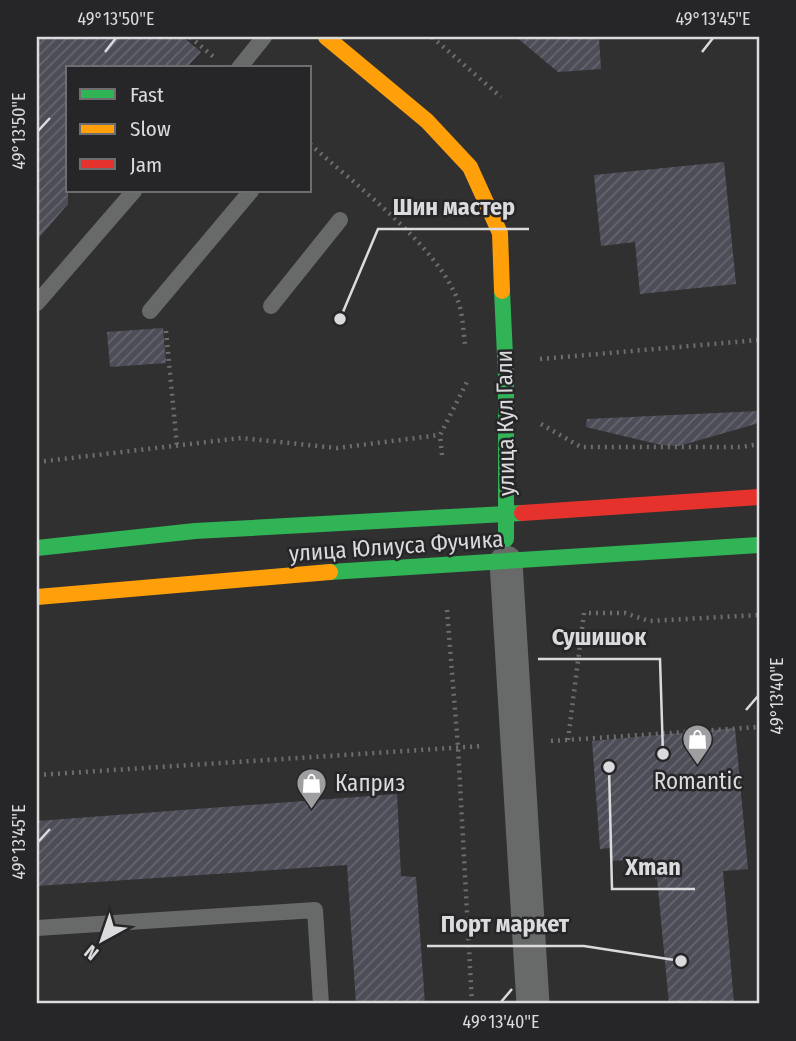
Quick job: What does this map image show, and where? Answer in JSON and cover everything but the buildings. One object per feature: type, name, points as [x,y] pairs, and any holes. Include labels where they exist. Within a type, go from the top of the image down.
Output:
[{"type":"main road","name":"улица Кул Гали","points":[[326,37],[427,121],[470,167],[500,233],[506,377],[506,562]]},
{"type":"main road","name":"улица Юлиуса Фучика","points":[[37,548],[195,531],[759,497]]},
{"type":"main road","name":"улица Юлиуса Фучика","points":[[37,597],[365,569],[759,545]]},
{"type":"street","name":"улица Кул Гали","points":[[506,562],[533,1004]]},
{"type":"lane","points":[[241,66],[264,37]]},
{"type":"lane","points":[[37,303],[133,192]]},
{"type":"lane","points":[[150,311],[250,192]]},
{"type":"lane","points":[[271,306],[340,220]]},
{"type":"lane","points":[[37,928],[315,909],[321,1004]]},
{"type":"path","points":[[190,37],[216,60]]},
{"type":"path","points":[[432,37],[501,97]]},
{"type":"path","points":[[312,146],[410,234],[448,280],[459,303],[466,352]]},
{"type":"path","points":[[166,324],[177,446]]},
{"type":"path","points":[[442,455],[440,435],[470,377],[506,377],[519,361],[759,340]]},
{"type":"path","points":[[37,462],[241,438],[337,448],[440,435]]},
{"type":"path","points":[[581,447],[742,447],[759,444]]},
{"type":"path","points":[[447,610],[458,747],[472,1004]]},
{"type":"path","points":[[568,740],[584,613],[625,614],[649,621],[759,615]]},
{"type":"path","points":[[37,775],[759,727]]},
{"type":"traffic: fast","points":[[502,291],[506,377],[506,539]]},
{"type":"traffic: fast","points":[[37,548],[195,531],[522,513]]},
{"type":"traffic: fast","points":[[330,572],[759,545]]},
{"type":"traffic: slow","points":[[326,37],[427,121],[470,167],[500,233],[502,291]]},
{"type":"traffic: slow","points":[[37,597],[330,572]]},
{"type":"traffic: jam","points":[[522,513],[759,497]]},
{"type":"place","name":"Шин мастер","points":[[340,319]]},
{"type":"place","name":"Сушишок","points":[[663,754]]},
{"type":"place","name":"Xman","points":[[609,767]]},
{"type":"place","name":"Romantic","points":[[698,767]]},
{"type":"place","name":"Каприз","points":[[312,810]]},
{"type":"place","name":"Порт маркет","points":[[681,961]]}]
